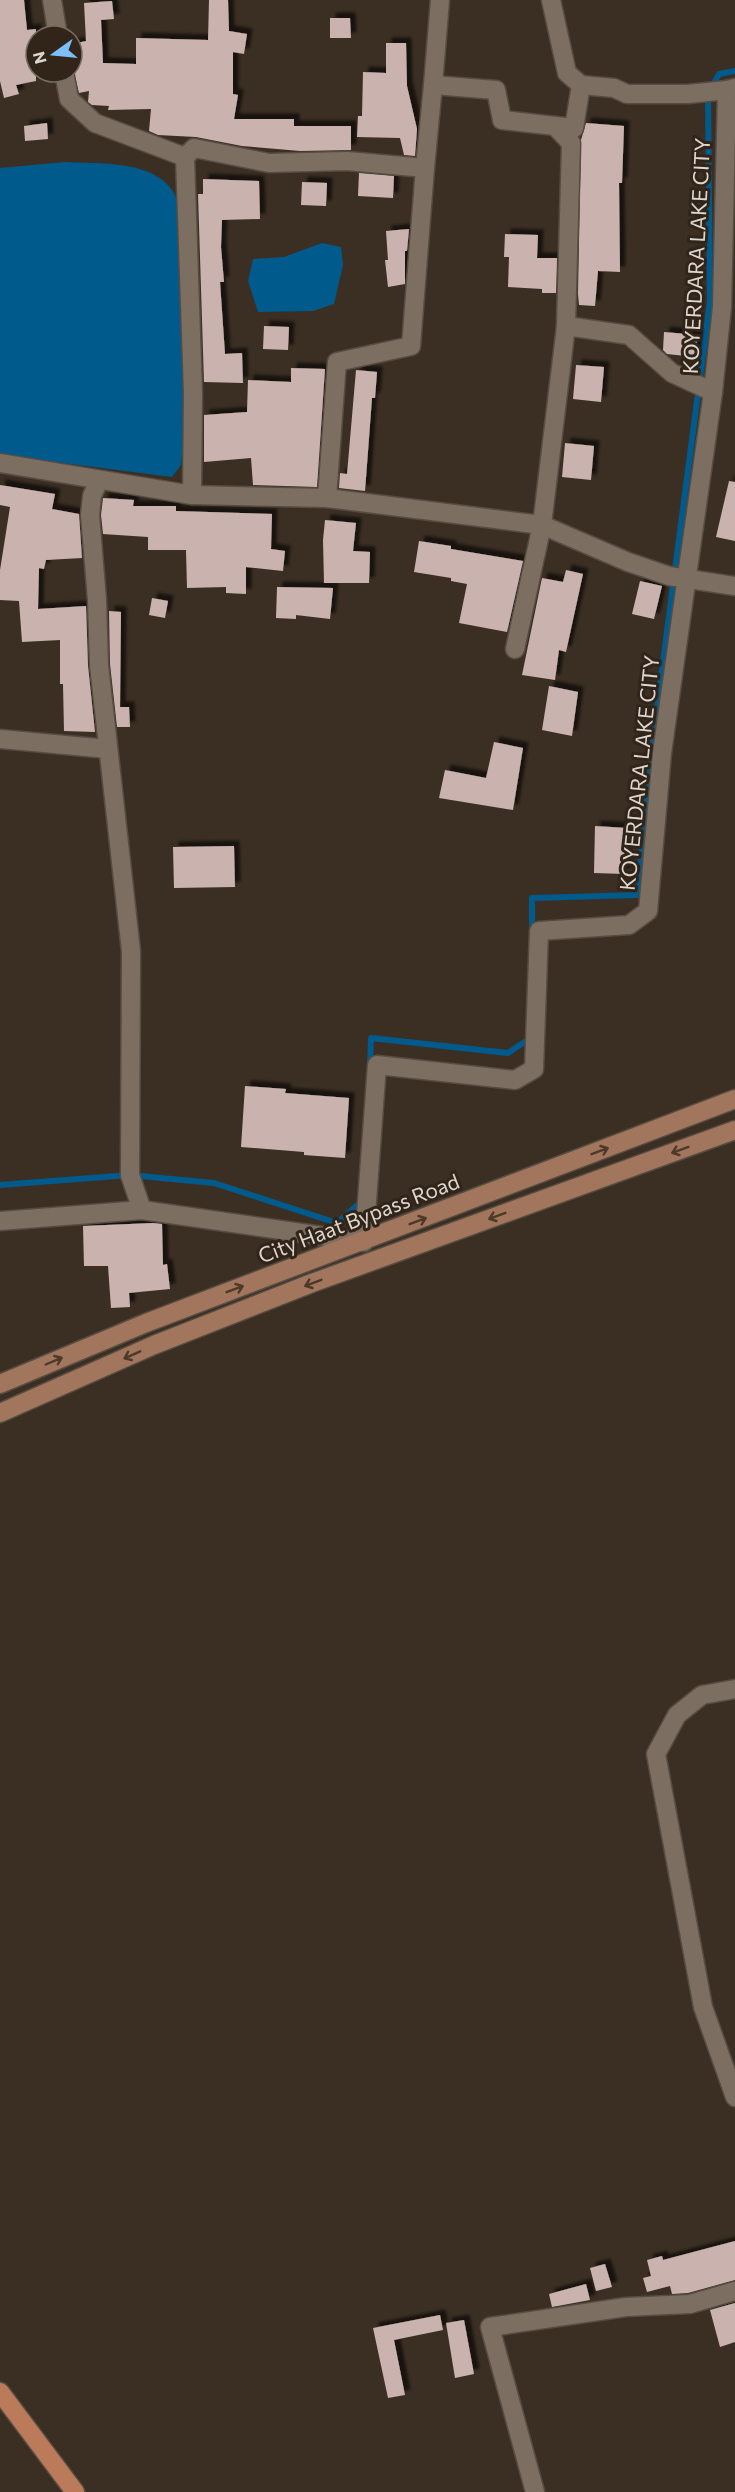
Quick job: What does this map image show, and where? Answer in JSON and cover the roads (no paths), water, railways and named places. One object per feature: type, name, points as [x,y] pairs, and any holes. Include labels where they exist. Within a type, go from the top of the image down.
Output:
[{"type":"highway","points":[[0,2392],[75,2492]]},
{"type":"main road","name":"City Haat Bypass Road","points":[[0,1384],[146,1323],[735,1099]]},
{"type":"main road","name":"City Haat Bypass Road","points":[[0,1413],[154,1345],[312,1283],[735,1130]]},
{"type":"street","points":[[52,0],[56,24]]},
{"type":"street","points":[[327,498],[337,362],[411,346],[440,0]]},
{"type":"street","points":[[551,0],[567,73],[580,85],[614,88],[627,94],[688,94],[731,89]]},
{"type":"street","points":[[66,84],[69,99],[95,123],[185,157]]},
{"type":"street","points":[[433,85],[496,90],[502,120],[574,128],[580,85]]},
{"type":"street","name":"KOYERDARA LAKE CITY","points":[[364,1242],[377,1065],[514,1080],[534,1070],[539,931],[628,925],[648,911],[680,577],[713,392],[722,307],[731,89]]},
{"type":"street","points":[[515,649],[542,525],[566,326],[571,143],[555,126]]},
{"type":"street","points":[[192,495],[194,393],[185,157],[194,148],[269,163],[347,161],[425,168]]},
{"type":"street","points":[[566,326],[628,335],[672,373],[713,392]]},
{"type":"street","points":[[0,463],[192,495],[327,498],[542,525],[628,562],[680,577],[735,586]]},
{"type":"street","points":[[99,480],[92,496],[90,515],[97,600],[99,665],[131,951],[130,1175],[142,1210]]},
{"type":"street","points":[[0,739],[108,749]]},
{"type":"street","points":[[0,1221],[142,1210],[364,1242]]},
{"type":"street","points":[[735,1689],[702,1695],[677,1715],[656,1754],[703,2007],[735,2097]]},
{"type":"street","points":[[535,2492],[490,2327],[626,2307],[690,2304],[735,2291]]},
{"type":"water","points":[[65,162],[113,164],[146,171],[160,178],[171,188],[178,202],[183,299],[184,435],[181,465],[172,477],[0,455],[0,168]]},
{"type":"water","points":[[322,243],[341,247],[343,265],[334,304],[313,311],[258,312],[248,281],[253,259],[284,257]]},
{"type":"waterway","points":[[532,931],[532,898],[637,895],[653,739],[710,301],[708,94],[719,74],[735,71]]},
{"type":"waterway","points":[[370,1065],[371,1038],[508,1053],[532,1037]]},
{"type":"waterway","points":[[0,1185],[130,1175],[214,1183],[337,1223],[362,1201]]}]
